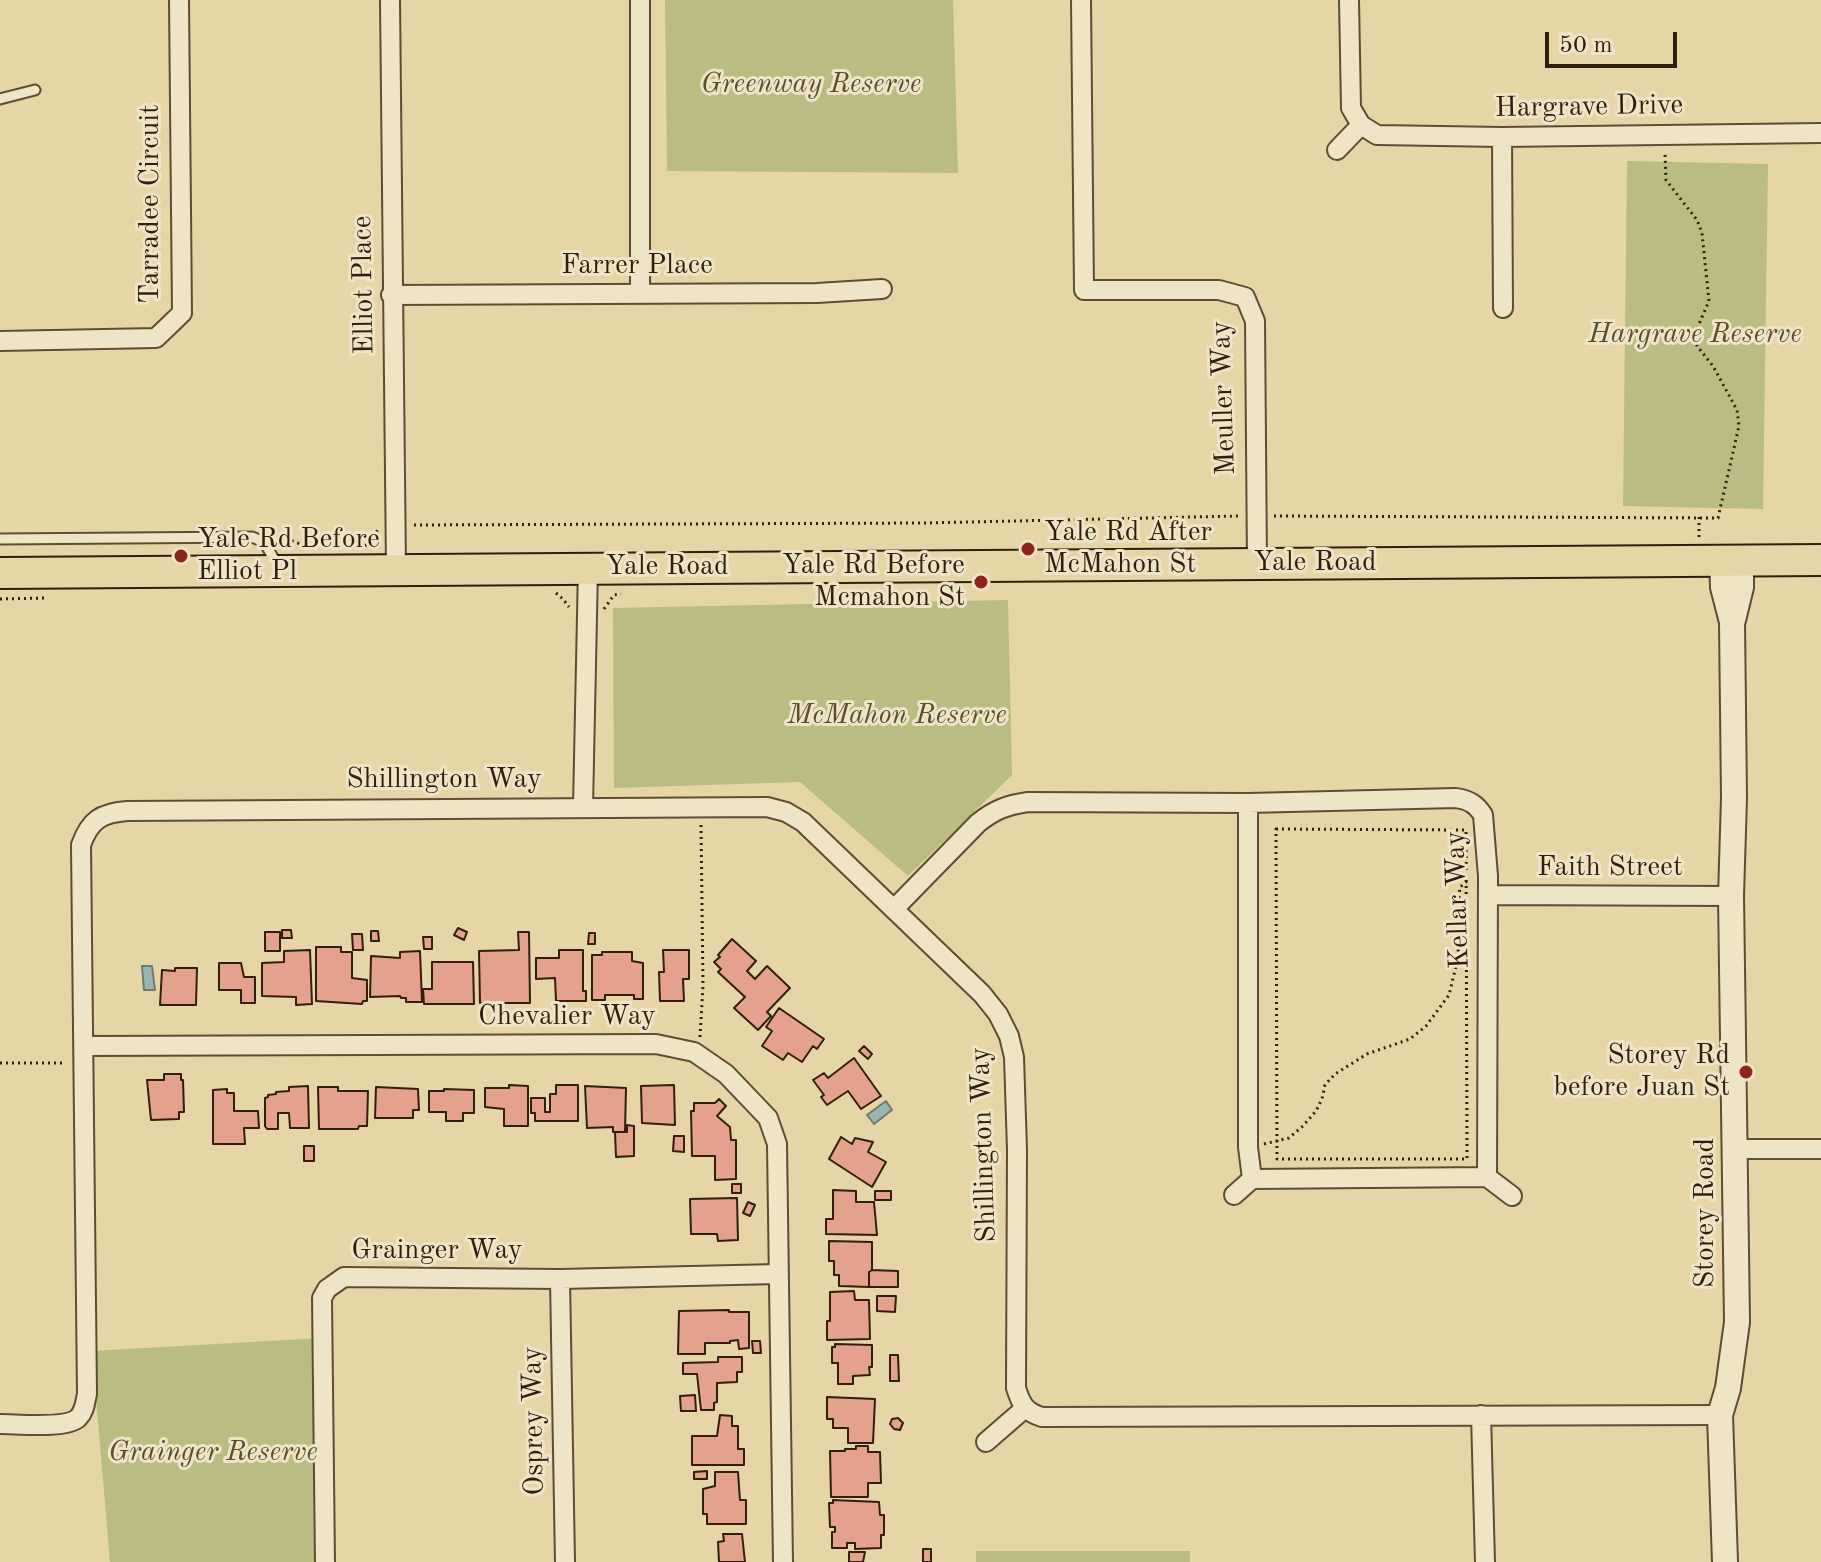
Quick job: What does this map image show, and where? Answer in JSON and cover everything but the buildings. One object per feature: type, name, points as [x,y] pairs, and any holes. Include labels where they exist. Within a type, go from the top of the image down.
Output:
[{"type":"main road","name":"Yale Road","points":[[0,573],[1821,560]]},
{"type":"street","name":"Tarradee Circuit","points":[[0,341],[156,338],[182,313],[179,0]]},
{"type":"street","name":"Elliot Place","points":[[390,0],[396,569]]},
{"type":"street","points":[[640,0],[640,293]]},
{"type":"street","name":"Meuller Way","points":[[1081,0],[1077,296],[1219,290],[1245,297],[1255,321],[1257,564]]},
{"type":"street","points":[[1337,150],[1361,125],[1355,117],[1350,99],[1349,0]]},
{"type":"street","name":"Hargrave Drive","points":[[1361,125],[1386,137],[1821,133]]},
{"type":"street","points":[[1502,137],[1503,308]]},
{"type":"street","name":"Farrer Place","points":[[391,295],[817,293],[882,289]]},
{"type":"street","name":"Storey Road","points":[[1725,1562],[1720,1415],[1728,1388],[1737,1322],[1731,896],[1734,798],[1732,622],[1723,587],[1732,561]]},
{"type":"street","points":[[583,807],[588,568]]},
{"type":"street","name":"Kellar Way","points":[[894,909],[978,823],[992,812],[1009,805],[1028,802],[1467,800],[1483,815],[1488,885],[1487,1177]]},
{"type":"street","points":[[1248,803],[1248,1147],[1252,1179]]},
{"type":"street","name":"Shillington Way","points":[[0,1424],[68,1424],[79,1418],[85,1408],[86,1054],[81,845],[94,820],[107,813],[767,807],[786,812],[803,822],[982,994],[998,1014],[1009,1036],[1014,1057],[1017,1150],[1016,1388],[1024,1409]]},
{"type":"street","name":"Faith Street","points":[[1488,885],[1731,896]]},
{"type":"street","name":"Chevalier Way","points":[[86,1054],[656,1044],[694,1052],[726,1074],[768,1118],[777,1144],[783,1562]]},
{"type":"street","points":[[1736,1149],[1821,1149]]},
{"type":"street","points":[[1234,1195],[1252,1179],[1487,1177],[1512,1196]]},
{"type":"street","name":"Grainger Way","points":[[325,1562],[322,1298],[327,1289],[344,1277],[560,1279],[778,1274]]},
{"type":"street","name":"Osprey Way","points":[[560,1279],[565,1562]]},
{"type":"street","points":[[986,1442],[1024,1409],[1042,1417],[1720,1415]]},
{"type":"street","points":[[1481,1415],[1485,1562]]},
{"type":"lane","points":[[0,99],[35,90]]},
{"type":"lane","points":[[0,539],[252,537],[264,542],[281,569]]},
{"type":"path","points":[[406,525],[925,523],[1256,516],[1718,518],[1739,426],[1737,410],[1697,346],[1696,331],[1709,301],[1702,233],[1697,220],[1666,180],[1664,134]]},
{"type":"path","points":[[694,1052],[699,1038],[703,986],[701,807]]},
{"type":"path","points":[[1276,829],[1466,830],[1466,881],[1467,1159],[1277,1159],[1276,829]]},
{"type":"path","points":[[1248,1147],[1289,1138],[1316,1111],[1325,1085],[1335,1074],[1367,1054],[1410,1039],[1426,1026],[1449,995],[1459,954],[1455,934],[1460,887],[1474,876],[1488,885]]},
{"type":"path","points":[[0,1063],[86,1054]]},
{"type":"green space","name":"Greenway Reserve","points":[[665,0],[953,0],[958,173],[667,171]]},
{"type":"green space","name":"Hargrave Reserve","points":[[1627,161],[1768,164],[1763,509],[1623,506]]},
{"type":"green space","name":"McMahon Reserve","points":[[1008,600],[1012,775],[908,876],[800,782],[614,788],[613,608]]},
{"type":"green space","name":"Grainger Reserve","points":[[321,1338],[325,1562],[110,1562],[92,1351]]},
{"type":"green space","points":[[976,1551],[1190,1551],[1190,1562],[976,1562]]},
{"type":"water","points":[[142,966],[152,966],[155,990],[144,990]]},
{"type":"water","points":[[886,1101],[892,1110],[874,1124],[867,1115]]},
{"type":"place","name":"Yale Rd After McMahon St","points":[[1028,549]]},
{"type":"place","name":"Yale Rd Before Elliot Pl","points":[[181,556]]},
{"type":"place","name":"Yale Rd Before Mcmahon St","points":[[981,582]]},
{"type":"place","name":"Storey Rd before Juan St","points":[[1746,1072]]}]
